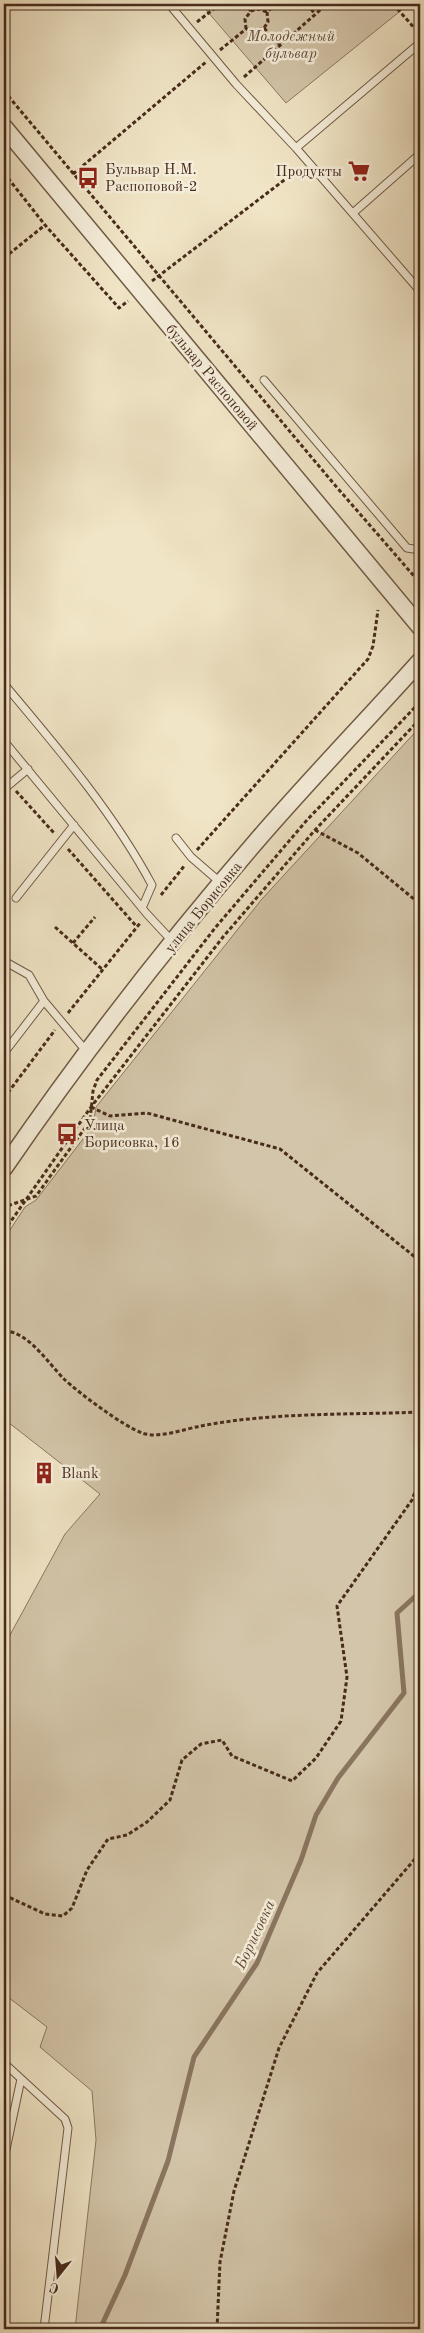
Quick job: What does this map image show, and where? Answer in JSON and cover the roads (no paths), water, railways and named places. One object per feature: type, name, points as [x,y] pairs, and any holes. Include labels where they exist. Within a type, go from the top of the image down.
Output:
[{"type":"street","name":"бульвар Распоповой","points":[[4,127],[420,627]]},
{"type":"street","name":"улица Борисовка","points":[[4,1168],[87,1052],[173,942],[289,804],[420,661]]},
{"type":"lane","points":[[169,4],[236,84],[308,161],[420,291]]},
{"type":"lane","points":[[296,148],[420,43]]},
{"type":"lane","points":[[353,213],[420,154]]},
{"type":"lane","points":[[264,380],[407,548],[420,550]]},
{"type":"lane","points":[[4,684],[63,754],[132,848],[152,885],[145,911]]},
{"type":"lane","points":[[4,741],[173,942]]},
{"type":"lane","points":[[7,786],[28,769]]},
{"type":"lane","points":[[16,898],[74,825]]},
{"type":"lane","points":[[176,838],[191,857],[222,883]]},
{"type":"lane","points":[[4,961],[29,974],[44,1001],[87,1052]]},
{"type":"lane","points":[[4,1053],[44,1001]]},
{"type":"lane","points":[[4,2063],[65,2119],[68,2128],[44,2329]]},
{"type":"lane","points":[[4,2159],[21,2079]]},
{"type":"waterway","name":"Борисовка","points":[[100,2329],[125,2275],[168,2161],[194,2057],[257,1963],[301,1860],[316,1815],[338,1778],[404,1693],[397,1613],[420,1592]]},
{"type":"place","name":"Продукты","points":[[359,171]]},
{"type":"place","name":"Бульвар Н.М. Распоповой-2","points":[[88,178]]},
{"type":"place","name":"Улица Борисовка, 16","points":[[67,1134]]},
{"type":"place","name":"Blank","points":[[44,1473]]},
{"type":"park label","name":"Молодежный бульвар","points":[[291,44]]}]
